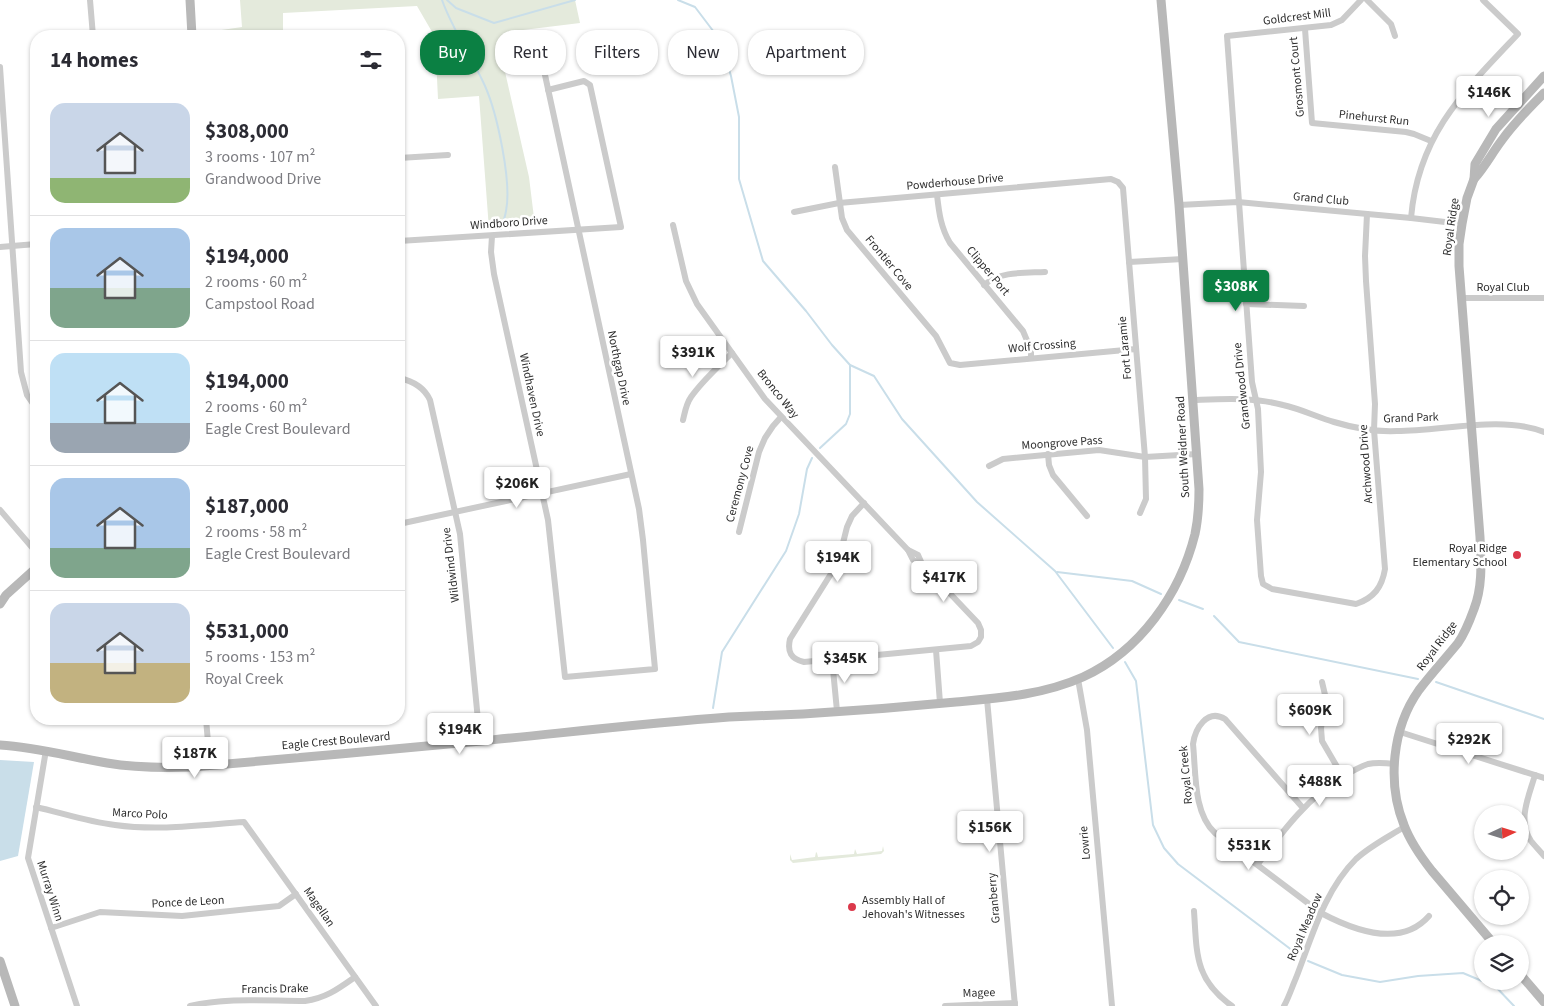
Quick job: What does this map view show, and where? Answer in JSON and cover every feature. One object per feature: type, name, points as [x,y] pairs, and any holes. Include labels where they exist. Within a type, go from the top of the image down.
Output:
[{"type":"main road","points":[[190,0],[192,30]]},
{"type":"main road","name":"South Weidner Road","points":[[734,717],[940,704],[1022,695],[1058,686],[1078,679],[1108,663],[1125,650],[1158,615],[1176,586],[1195,534],[1199,489],[1183,259],[1161,0]]},
{"type":"main road","name":"Royal Ridge","points":[[1486,935],[1422,858],[1404,827],[1395,795],[1395,764],[1400,732],[1416,696],[1458,642],[1467,626],[1479,589],[1481,564],[1459,266],[1459,244],[1467,198],[1474,179],[1475,164],[1496,129],[1544,76]]},
{"type":"main road","name":"Royal Ridge","points":[[1474,179],[1505,136],[1544,93]]},
{"type":"main road","points":[[0,604],[6,595],[30,573]]},
{"type":"main road","name":"Eagle Crest Boulevard","points":[[0,746],[46,750],[107,763],[159,768],[210,765],[734,717]]},
{"type":"main road","points":[[0,961],[15,1006]]},
{"type":"main road","points":[[1529,984],[1544,1002]]},
{"type":"street","points":[[90,0],[92,30]]},
{"type":"street","name":"Goldcrest Mill","points":[[1227,36],[1326,27],[1339,22],[1361,0]]},
{"type":"street","points":[[1367,0],[1391,24],[1395,36]]},
{"type":"street","points":[[1411,218],[1416,182],[1431,141],[1460,96],[1518,34],[1483,0]]},
{"type":"street","name":"Grosmont Court","points":[[1305,29],[1312,123]]},
{"type":"street","name":"Grandwood Drive","points":[[1227,36],[1252,382],[1258,409],[1261,477],[1257,520],[1263,584]]},
{"type":"street","points":[[0,67],[22,377],[30,399]]},
{"type":"street","name":"Northgap Drive","points":[[545,75],[639,509],[655,669],[565,677]]},
{"type":"street","name":"Windboro Drive","points":[[405,241],[621,227],[590,85],[584,81],[548,90]]},
{"type":"street","name":"Pinehurst Run","points":[[1312,123],[1406,132],[1431,141]]},
{"type":"street","points":[[405,158],[448,155]]},
{"type":"street","name":"Frontier Cove","points":[[835,167],[839,203],[847,230],[936,336],[950,363]]},
{"type":"street","name":"Powderhouse Drive","points":[[794,212],[839,203],[1111,179],[1118,182]]},
{"type":"street","name":"Fort Laramie","points":[[1118,182],[1124,188],[1145,457],[1146,499],[1140,514]]},
{"type":"street","name":"Clipper Port","points":[[936,195],[943,232],[1023,331],[1029,345],[1031,358]]},
{"type":"street","name":"Grand Club","points":[[1178,206],[1238,202],[1462,224]]},
{"type":"street","name":"Archwood Drive","points":[[1263,584],[1272,590],[1356,604],[1378,591],[1383,580],[1385,569],[1374,430],[1375,404],[1366,281],[1367,214]]},
{"type":"street","name":"Bronco Way","points":[[673,225],[682,267],[691,293],[765,399],[908,550],[918,555],[922,564],[978,623],[981,630],[981,637],[978,642],[971,646],[936,650]]},
{"type":"street","name":"Windhaven Drive","points":[[492,236],[491,252],[494,274],[548,520],[565,677]]},
{"type":"street","points":[[0,247],[30,244]]},
{"type":"street","points":[[1129,262],[1183,259]]},
{"type":"street","points":[[984,285],[992,278],[1002,275],[1044,272]]},
{"type":"street","name":"Royal Club","points":[[1461,298],[1544,298]]},
{"type":"street","points":[[1246,304],[1304,306]]},
{"type":"street","name":"Wolf Crossing","points":[[950,363],[960,364],[1136,349]]},
{"type":"street","points":[[683,420],[690,398],[732,353]]},
{"type":"street","name":"Wildwind Drive","points":[[405,380],[416,384],[427,394],[430,400],[460,534],[480,741]]},
{"type":"street","name":"Grand Park","points":[[1193,400],[1256,400],[1285,405],[1333,422],[1374,430],[1396,432],[1501,424],[1544,432]]},
{"type":"street","name":"Ceremony Cove","points":[[739,532],[759,452],[765,438],[781,417]]},
{"type":"street","name":"Moongrove Pass","points":[[989,466],[1003,460],[1099,450],[1145,457],[1197,454]]},
{"type":"street","points":[[1048,454],[1053,476],[1087,516]]},
{"type":"street","points":[[405,523],[631,474]]},
{"type":"street","points":[[864,504],[852,516],[834,568],[790,639],[788,647],[790,655],[796,660],[804,662],[936,650],[940,704]]},
{"type":"street","points":[[0,510],[30,545]]},
{"type":"street","points":[[832,659],[837,711]]},
{"type":"street","name":"Lowrie","points":[[1078,679],[1087,730],[1112,1006]]},
{"type":"street","points":[[1322,682],[1326,699],[1321,728],[1322,741],[1343,777]]},
{"type":"street","name":"Granberry","points":[[987,699],[1015,1004]]},
{"type":"street","name":"Royal Creek","points":[[1304,808],[1220,716],[1208,718],[1201,724],[1194,736],[1193,744],[1200,809],[1209,828],[1321,913],[1353,927],[1367,931],[1397,933],[1416,928],[1429,916]]},
{"type":"street","points":[[207,725],[210,765]]},
{"type":"street","points":[[1400,732],[1544,778]]},
{"type":"street","name":"Murray Winn","points":[[46,750],[28,858],[77,1006]]},
{"type":"street","points":[[1258,864],[1294,818],[1331,784],[1358,768],[1369,764],[1379,762],[1395,764]]},
{"type":"street","points":[[1535,775],[1524,813],[1525,829],[1530,839],[1544,856]]},
{"type":"street","name":"Marco Polo","points":[[36,807],[98,823],[136,827],[183,827],[244,822]]},
{"type":"street","name":"Magellan","points":[[244,822],[376,1006]]},
{"type":"street","name":"Royal Meadow","points":[[1284,1006],[1321,913],[1337,883],[1368,849],[1404,827]]},
{"type":"street","name":"Ponce de Leon","points":[[50,928],[100,912],[182,916],[278,906],[296,894]]},
{"type":"street","points":[[1194,911],[1198,958],[1202,971],[1213,990],[1232,1006]]},
{"type":"street","name":"Francis Drake","points":[[190,1006],[231,1001],[305,1001],[317,999],[329,995],[355,977]]},
{"type":"street","name":"Magee","points":[[944,1006],[1015,1004]]},
{"type":"shaded area","points":[[240,0],[575,0],[580,23],[523,30],[495,30],[495,75],[506,75],[529,177],[535,226],[489,229],[479,96],[438,99],[437,75],[485,75],[485,30],[431,30],[417,6],[283,13],[283,30],[222,30],[242,27]]},
{"type":"shaded area","points":[[883,846],[884,851],[881,854],[793,863],[790,860],[790,854],[792,860],[815,857],[816,852],[818,857],[854,854],[855,849],[857,854],[882,851]]},
{"type":"water","points":[[0,760],[34,762],[18,856],[0,861]]},
{"type":"waterway","points":[[442,0],[485,86],[494,113],[507,183],[506,211],[501,229]]},
{"type":"waterway","points":[[447,0],[456,8],[494,23],[575,0]]},
{"type":"waterway","points":[[678,0],[695,7],[720,40],[731,76],[739,117],[739,179],[763,261],[850,365],[874,376],[902,419],[977,502],[1055,571],[1113,648]]},
{"type":"waterway","points":[[820,448],[846,424],[850,414],[850,365]]},
{"type":"waterway","points":[[713,708],[722,652],[786,551],[799,514],[807,469],[812,458]]},
{"type":"waterway","points":[[1057,572],[1132,581],[1161,594]]},
{"type":"waterway","points":[[1179,600],[1203,609]]},
{"type":"waterway","points":[[1214,616],[1239,642],[1418,679]]},
{"type":"waterway","points":[[1125,662],[1136,681],[1153,825],[1164,848],[1178,864],[1297,954]]},
{"type":"waterway","points":[[1436,682],[1544,719]]},
{"type":"waterway","points":[[1308,961],[1342,975],[1380,982],[1418,976],[1463,973],[1474,978]]},
{"type":"waterway","points":[[1499,990],[1514,1006]]},
{"type":"place","name":"Royal Ridge Elementary School","points":[[1517,555]]},
{"type":"place","name":"Assembly Hall of Jehovah's Witnesses","points":[[852,907]]}]
